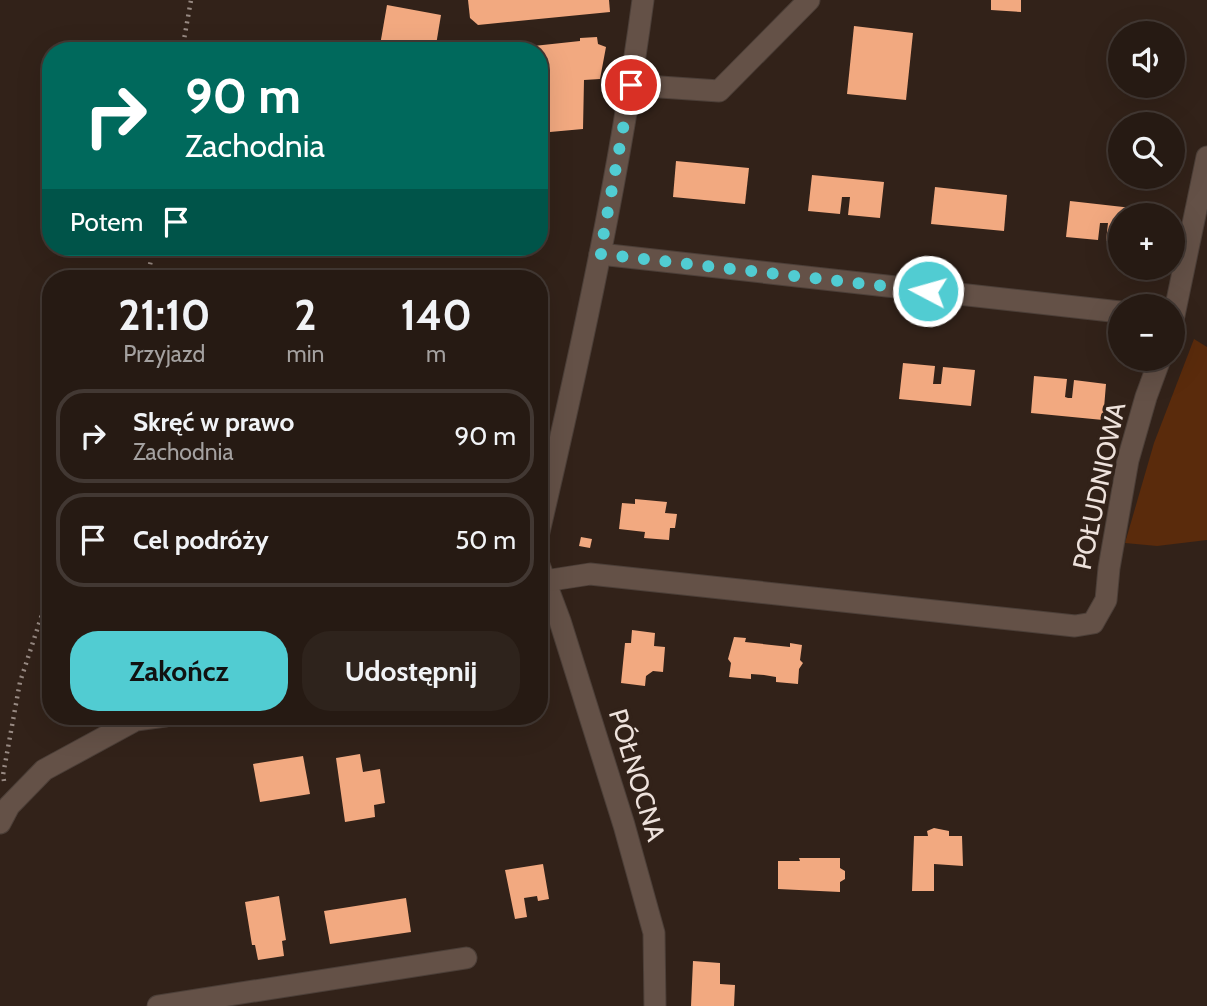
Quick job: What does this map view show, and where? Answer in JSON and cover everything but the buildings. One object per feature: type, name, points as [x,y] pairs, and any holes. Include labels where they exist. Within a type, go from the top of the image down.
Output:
[{"type":"street","points":[[548,493],[586,327],[631,85],[643,0]]},
{"type":"street","points":[[631,85],[719,91],[809,0]]},
{"type":"street","points":[[1178,294],[1207,157]]},
{"type":"street","points":[[600,254],[1108,311]]},
{"type":"street","name":"POŁUDNIOWA","points":[[548,573],[590,574],[1075,626],[1093,623],[1106,600],[1128,460],[1156,371]]},
{"type":"street","name":"PÓŁNOCNA","points":[[548,591],[624,825],[654,933],[655,1006]]},
{"type":"street","points":[[5,815],[44,770],[127,725]]},
{"type":"street","points":[[158,1006],[466,958]]},
{"type":"path","points":[[184,42],[191,0]]},
{"type":"path","points":[[5,815],[3,775],[20,682],[42,615]]},
{"type":"shaded area","points":[[1194,339],[1207,347],[1207,540],[1157,546],[1125,543],[1154,443],[1182,371],[1185,371],[1185,362]]},
{"type":"route","points":[[631,85],[600,254],[928,291]]}]
